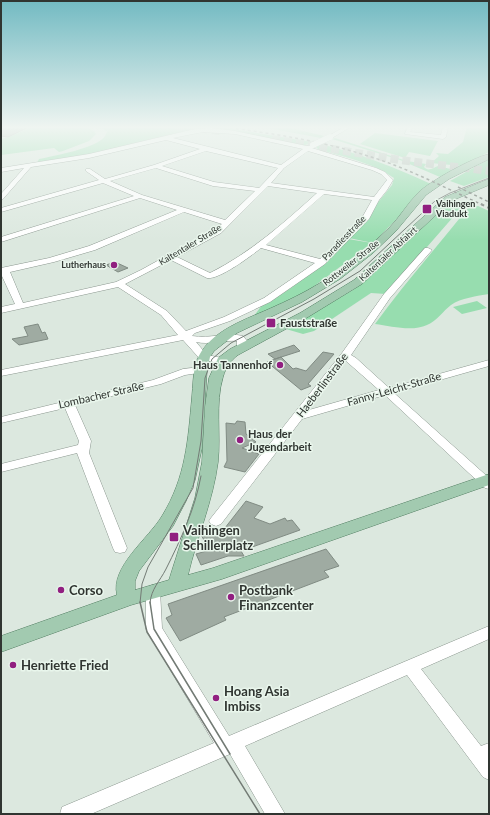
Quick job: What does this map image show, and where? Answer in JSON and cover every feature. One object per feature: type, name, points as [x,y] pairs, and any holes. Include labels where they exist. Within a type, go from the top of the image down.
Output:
[{"type":"main road","name":"Rottweiler Straße","points":[[202,364],[211,348],[221,338],[245,324],[301,299],[336,277],[400,222],[422,194],[442,180],[473,164]]},
{"type":"main road","name":"Kaltentaler Abfahrt","points":[[242,348],[304,315],[358,282],[448,199],[489,182]]},
{"type":"main road","points":[[177,584],[182,563],[203,498],[211,452],[212,407],[216,378],[223,361],[228,356],[242,348]]},
{"type":"main road","points":[[128,599],[124,587],[128,576],[140,557],[160,533],[174,510],[192,465],[196,440],[202,364]]},
{"type":"main road","points":[[1,644],[128,599],[216,574],[488,482]]},
{"type":"street","name":"Paradiesstraße","points":[[1,170],[41,164]]},
{"type":"street","points":[[2,209],[162,164]]},
{"type":"street","points":[[269,164],[282,167]]},
{"type":"street","name":"Kaltentaler Straße","points":[[1,310],[119,284],[172,258],[218,231],[286,164]]},
{"type":"street","name":"Paradiesstraße","points":[[187,337],[192,331],[227,319],[267,300],[322,262],[366,217],[376,199],[385,189],[390,180],[383,173],[359,164]]},
{"type":"street","points":[[1,198],[29,166]]},
{"type":"street","points":[[156,166],[213,184],[322,192],[376,199]]},
{"type":"street","points":[[88,170],[104,181],[140,196],[227,223]]},
{"type":"street","points":[[1,189],[9,189]]},
{"type":"street","points":[[172,258],[210,276],[223,270],[261,246],[322,192]]},
{"type":"street","points":[[1,240],[140,196]]},
{"type":"street","points":[[20,306],[3,270],[51,260],[92,248],[183,210]]},
{"type":"street","points":[[261,246],[322,262]]},
{"type":"street","name":"Haeberlinstraße","points":[[216,521],[299,416],[387,296],[428,250]]},
{"type":"street","points":[[119,284],[164,313],[187,337],[202,364],[223,361]]},
{"type":"street","points":[[1,374],[187,337],[200,340],[240,338],[242,340],[242,348]]},
{"type":"street","points":[[344,356],[352,360],[488,482]]},
{"type":"street","name":"Fanny-Leicht-Straße","points":[[299,416],[489,362]]},
{"type":"street","name":"Lombacher Straße","points":[[1,420],[157,382],[202,364]]},
{"type":"street","points":[[68,403],[86,441],[83,453],[120,548]]},
{"type":"street","points":[[1,468],[85,447]]},
{"type":"street","points":[[153,591],[154,628],[229,745],[276,814]]},
{"type":"street","points":[[69,814],[489,632]]},
{"type":"street","points":[[410,667],[484,754],[489,771]]},
{"type":"green space","points":[[367,164],[384,164],[431,184],[373,243],[349,238],[392,185],[394,178]]},
{"type":"green space","points":[[409,164],[426,164],[424,167],[427,169],[438,166],[455,170],[440,177]]},
{"type":"green space","points":[[442,164],[466,164],[462,166]]},
{"type":"green space","points":[[480,164],[489,164],[489,177],[464,186],[450,181]]},
{"type":"green space","points":[[448,204],[461,208],[386,294],[371,293],[314,331],[303,334],[286,329],[353,290]]},
{"type":"green space","points":[[478,206],[489,211],[489,294],[459,301],[448,307],[434,321],[421,327],[401,328],[375,324],[468,208]]},
{"type":"green space","points":[[348,239],[372,243],[305,293],[254,316],[262,305],[291,288],[331,256]]},
{"type":"green space","points":[[477,301],[487,308],[462,314],[453,307]]},
{"type":"building","points":[[115,262],[128,268],[118,272],[106,265]]},
{"type":"building","points":[[38,324],[42,333],[45,332],[48,339],[19,345],[12,339],[28,336],[24,327]]},
{"type":"building","points":[[294,345],[300,351],[275,359],[268,354]]},
{"type":"building","name":"Haus Tannenhof","points":[[323,352],[334,354],[308,384],[311,386],[301,390],[267,362],[281,357],[293,369],[296,368],[306,371]]},
{"type":"building","points":[[237,421],[245,422],[246,434],[256,442],[242,448],[259,454],[245,472],[224,467],[227,461],[226,423],[235,424]]},
{"type":"building","points":[[246,501],[263,507],[254,518],[270,524],[285,518],[287,521],[292,520],[300,530],[241,551],[244,556],[228,556],[201,565],[196,554],[210,550],[201,535],[204,526],[221,533]]},
{"type":"building","name":"Postbank Finanzcenter","points":[[326,549],[339,566],[324,571],[329,577],[224,617],[226,620],[180,641],[166,618],[172,615],[168,604]]},
{"type":"tunnel","points":[[433,164],[489,171]]},
{"type":"tram line","points":[[140,602],[142,584],[148,567],[193,488],[201,441],[205,378],[212,359],[231,343],[314,299],[360,271],[435,201],[450,193],[489,178]]},
{"type":"tram line","points":[[150,603],[154,589],[166,569],[187,524],[201,476]]},
{"type":"tram line","points":[[140,602],[147,632],[260,814]]},
{"type":"tram line","points":[[150,603],[154,629],[230,754]]},
{"type":"railway","points":[[392,164],[483,205]]},
{"type":"railway","points":[[458,187],[489,202]]},
{"type":"railway","points":[[483,205],[489,208]]},
{"type":"place","name":"Vaihingen Viadukt","points":[[427,209]]},
{"type":"place","name":"Lutherhaus","points":[[114,265]]},
{"type":"place","name":"Fauststraße","points":[[271,323]]},
{"type":"place","name":"Haus Tannenhof","points":[[280,365]]},
{"type":"place","name":"Haus der Jugendarbeit","points":[[240,440]]},
{"type":"place","name":"Vaihingen Schillerplatz","points":[[174,537]]},
{"type":"place","name":"Corso","points":[[61,590]]},
{"type":"place","name":"Postbank Finanzcenter","points":[[231,597]]},
{"type":"place","name":"Henriette Fried","points":[[13,665]]},
{"type":"place","name":"Hoang Asia Imbiss","points":[[216,698]]}]
